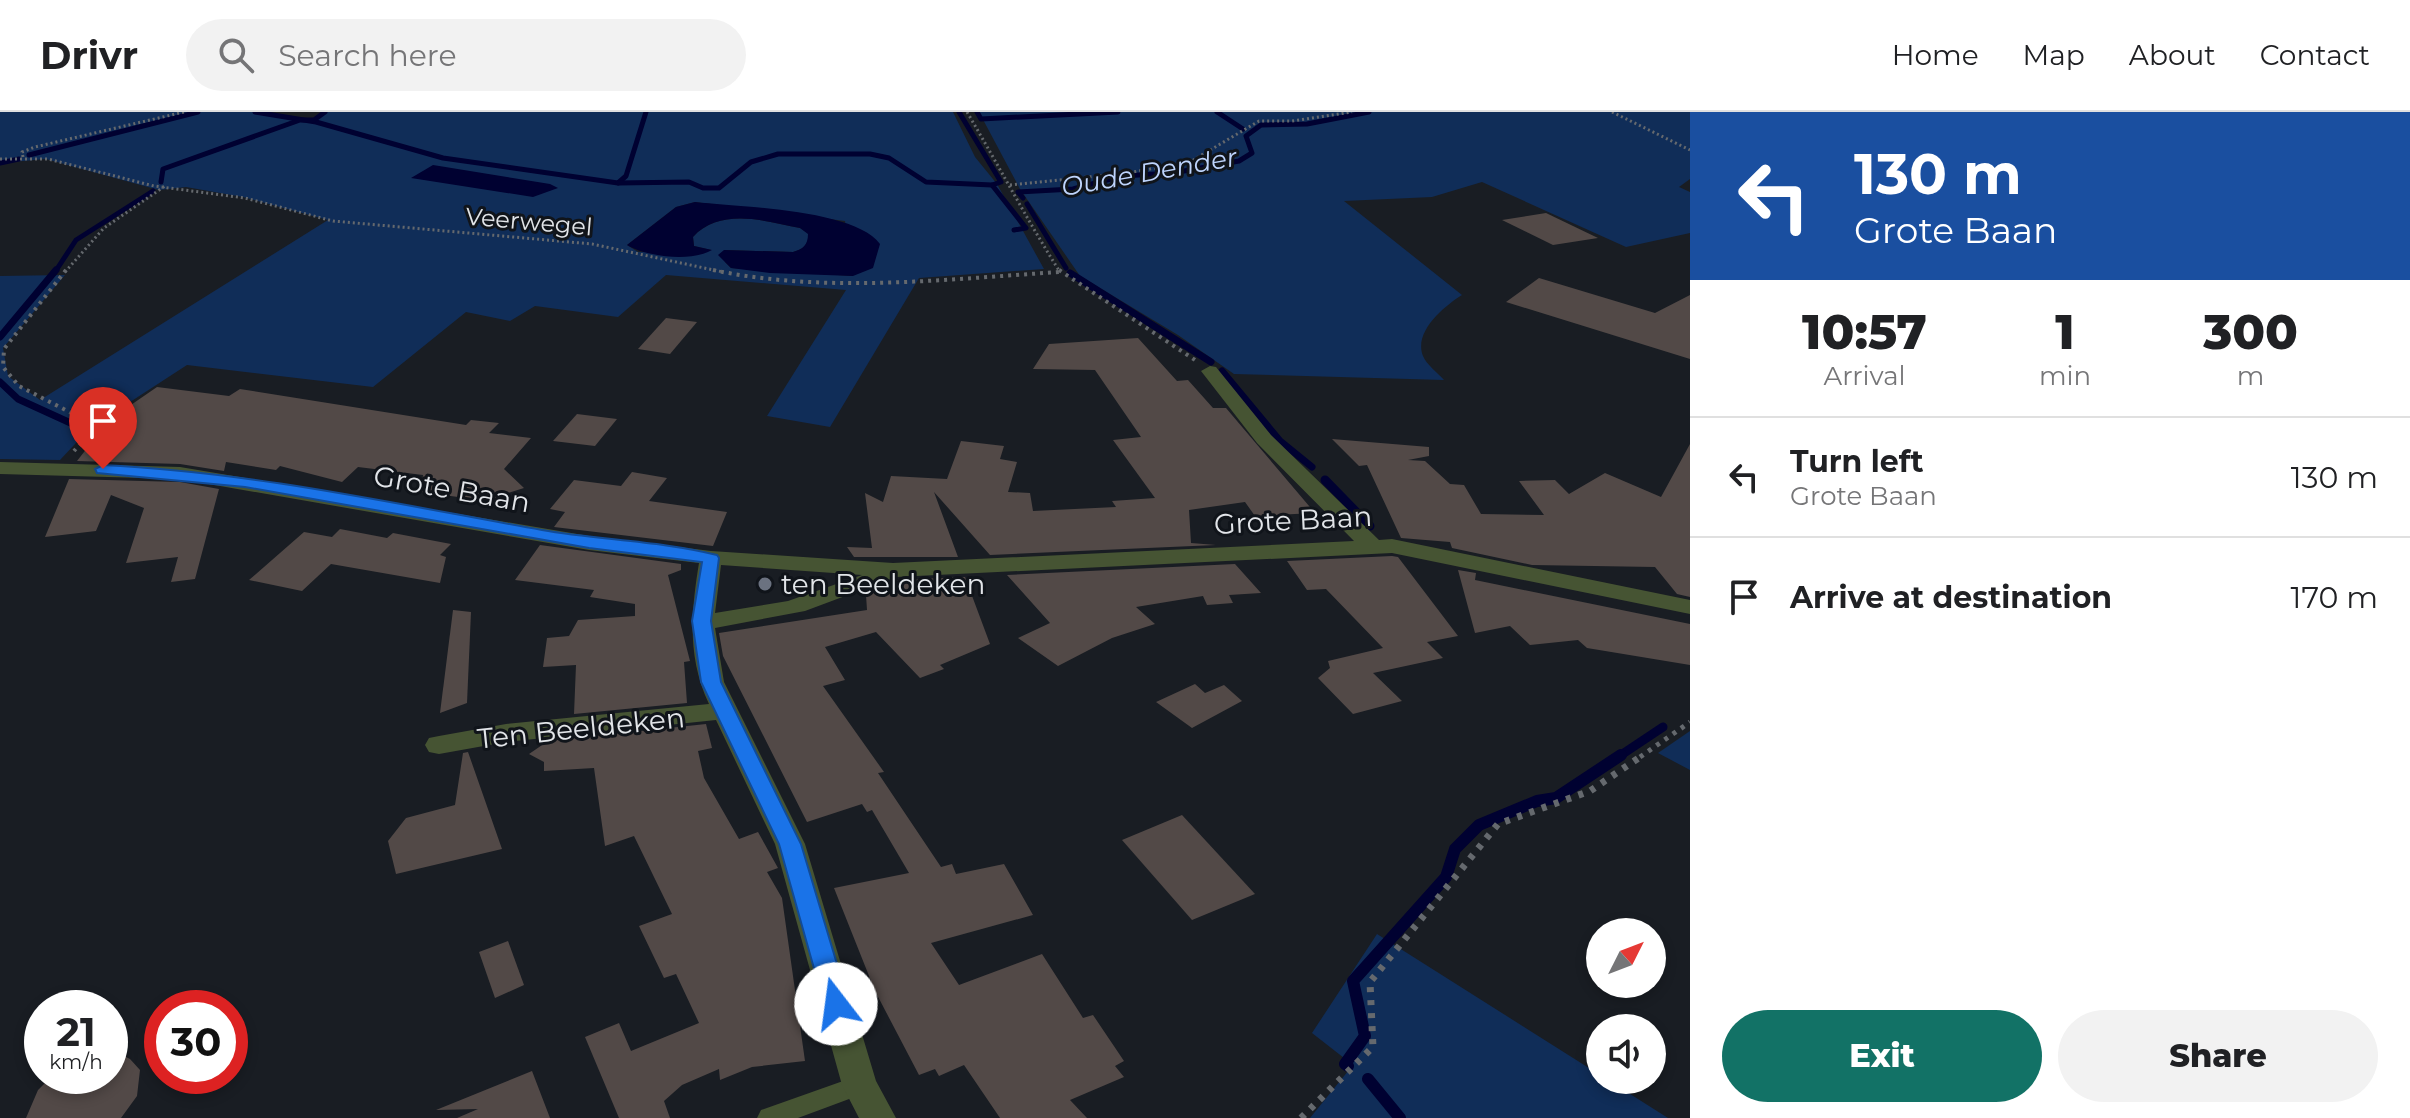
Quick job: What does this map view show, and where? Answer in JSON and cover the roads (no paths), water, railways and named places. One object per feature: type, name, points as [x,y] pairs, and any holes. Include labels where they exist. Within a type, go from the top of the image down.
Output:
[{"type":"street","points":[[1210,371],[1264,439],[1371,545]]},
{"type":"street","name":"Grote Baan","points":[[0,468],[180,473],[589,543],[711,558],[893,570],[1371,545],[1419,550],[1690,607]]},
{"type":"street","points":[[711,558],[702,621],[711,682],[790,844],[860,1085],[878,1118]]},
{"type":"street","name":"Grote Baan","points":[[702,621],[735,620],[849,589],[893,570]]},
{"type":"street","name":"Ten Beeldeken","points":[[439,745],[506,733],[723,711]]},
{"type":"lane","points":[[769,1118],[860,1085]]},
{"type":"waterway","points":[[29,155],[198,112]]},
{"type":"waterway","points":[[255,112],[304,120]]},
{"type":"waterway","points":[[304,120],[314,120],[325,112]]},
{"type":"waterway","points":[[618,183],[626,176],[646,112]]},
{"type":"waterway","points":[[959,112],[1001,182],[992,185]]},
{"type":"waterway","points":[[977,112],[981,119],[1118,112]]},
{"type":"waterway","points":[[1217,112],[1243,129]]},
{"type":"waterway","name":"Oude Dender","points":[[1023,198],[1018,192],[1073,189],[1122,176],[1173,173],[1239,161],[1252,153],[1246,136],[1261,125],[1307,124],[1369,112]]},
{"type":"waterway","points":[[161,182],[163,169],[304,120]]},
{"type":"waterway","points":[[304,120],[443,158],[618,183]]},
{"type":"waterway","points":[[618,183],[689,182],[703,188],[719,188],[751,162],[778,154],[870,154],[889,158],[926,182],[992,185]]},
{"type":"waterway","points":[[0,163],[19,159]]},
{"type":"waterway","points":[[992,185],[1026,228],[1014,230]]},
{"type":"waterway","points":[[55,272],[76,240],[153,191]]},
{"type":"waterway","points":[[1027,204],[1066,268]]},
{"type":"waterway","points":[[0,337],[56,270]]},
{"type":"waterway","points":[[1070,273],[1211,362]]},
{"type":"waterway","points":[[1222,371],[1280,441],[1312,467]]},
{"type":"waterway","points":[[0,382],[18,399],[75,425]]},
{"type":"waterway","points":[[1325,480],[1370,526]]},
{"type":"waterway","points":[[1621,755],[1663,727]]},
{"type":"waterway","points":[[1348,1066],[1345,1064],[1365,1036],[1353,981],[1446,877],[1455,849],[1479,825],[1537,801],[1556,798],[1621,755]]},
{"type":"waterway","points":[[1368,1079],[1400,1118]]},
{"type":"place","name":"ten Beeldeken","points":[[765,584]]}]
